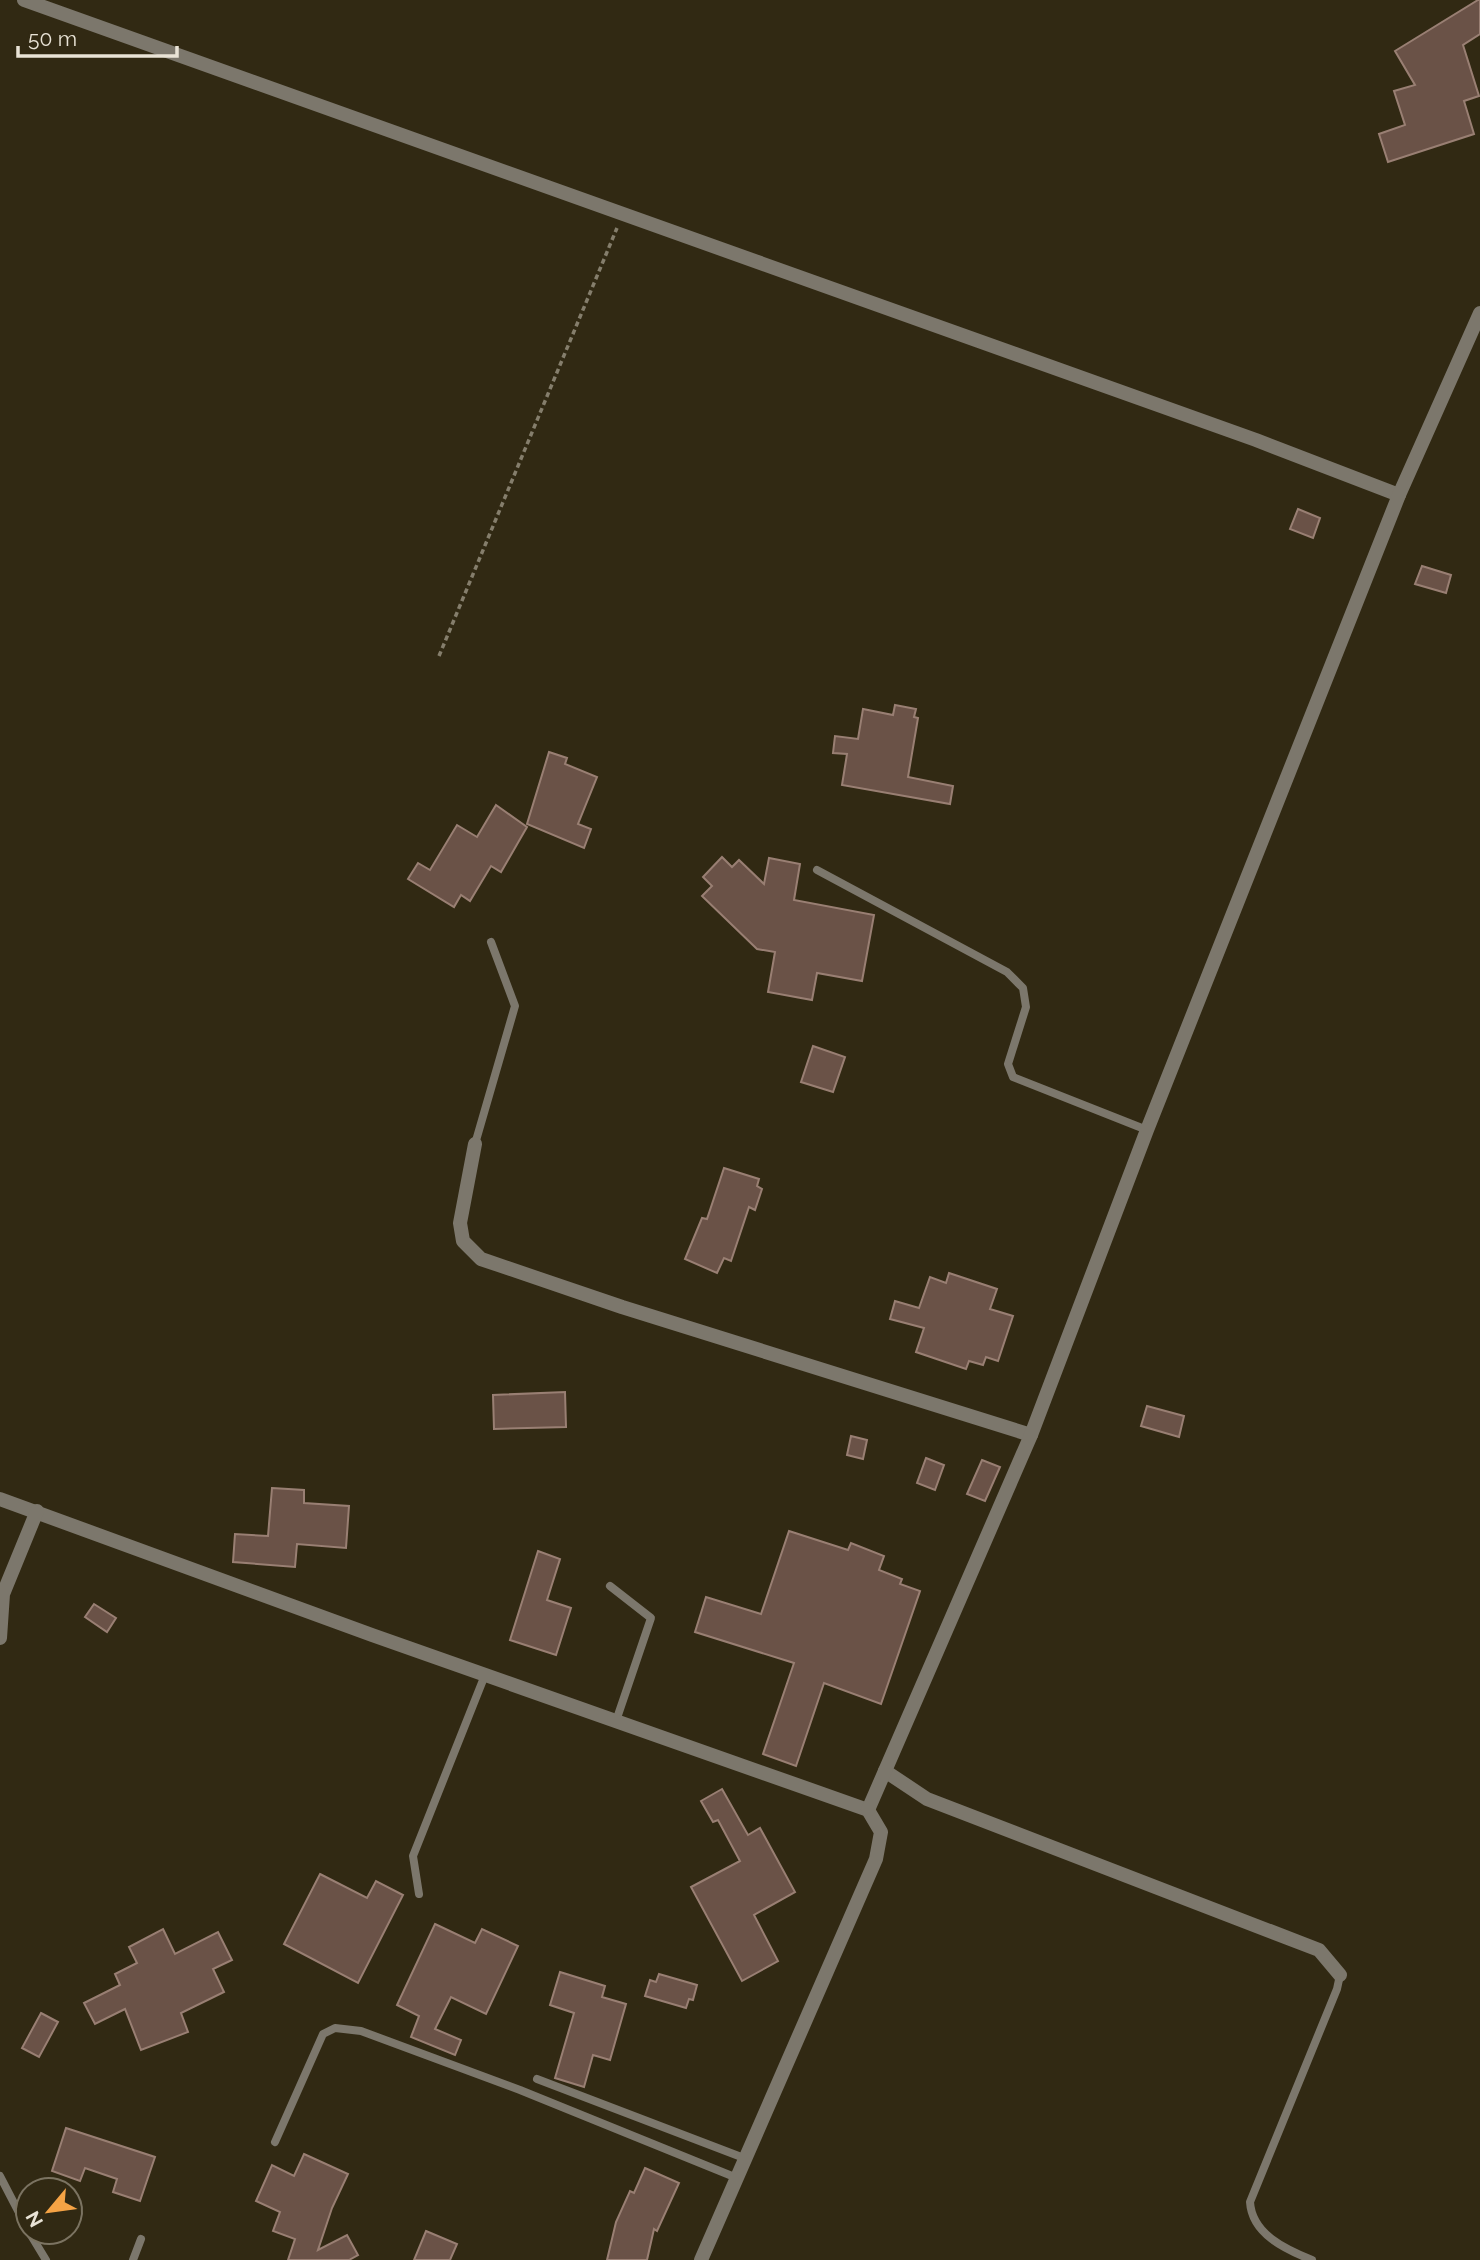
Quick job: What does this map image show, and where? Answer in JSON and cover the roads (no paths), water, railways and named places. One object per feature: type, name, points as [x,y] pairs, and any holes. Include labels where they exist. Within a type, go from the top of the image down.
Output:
[{"type":"street","points":[[24,0],[1256,440],[1399,495]]},
{"type":"street","points":[[868,1810],[1031,1435],[1147,1130],[1399,495],[1479,317]]},
{"type":"street","points":[[475,1144],[460,1223],[463,1241],[481,1259],[622,1307],[1031,1435]]},
{"type":"street","points":[[0,1499],[868,1810],[881,1832],[876,1860],[701,2260]]},
{"type":"street","points":[[0,1638],[3,1594],[37,1511]]},
{"type":"street","points":[[885,1771],[927,1799],[1319,1950],[1340,1975]]},
{"type":"lane","points":[[817,870],[1007,972],[1023,988],[1026,1007],[1008,1064],[1013,1077],[1147,1130]]},
{"type":"lane","points":[[475,1144],[515,1006],[491,942]]},
{"type":"lane","points":[[610,1586],[651,1618],[616,1721]]},
{"type":"lane","points":[[419,1894],[413,1856],[485,1675]]},
{"type":"lane","points":[[1312,2260],[1292,2252],[1261,2231],[1251,2217],[1250,2202],[1337,1989],[1340,1975]]},
{"type":"lane","points":[[275,2142],[323,2034],[335,2028],[361,2031],[434,2058],[737,2178]]},
{"type":"lane","points":[[537,2079],[744,2158]]},
{"type":"lane","points":[[0,2176],[14,2203]]},
{"type":"lane","points":[[133,2260],[141,2239]]}]
